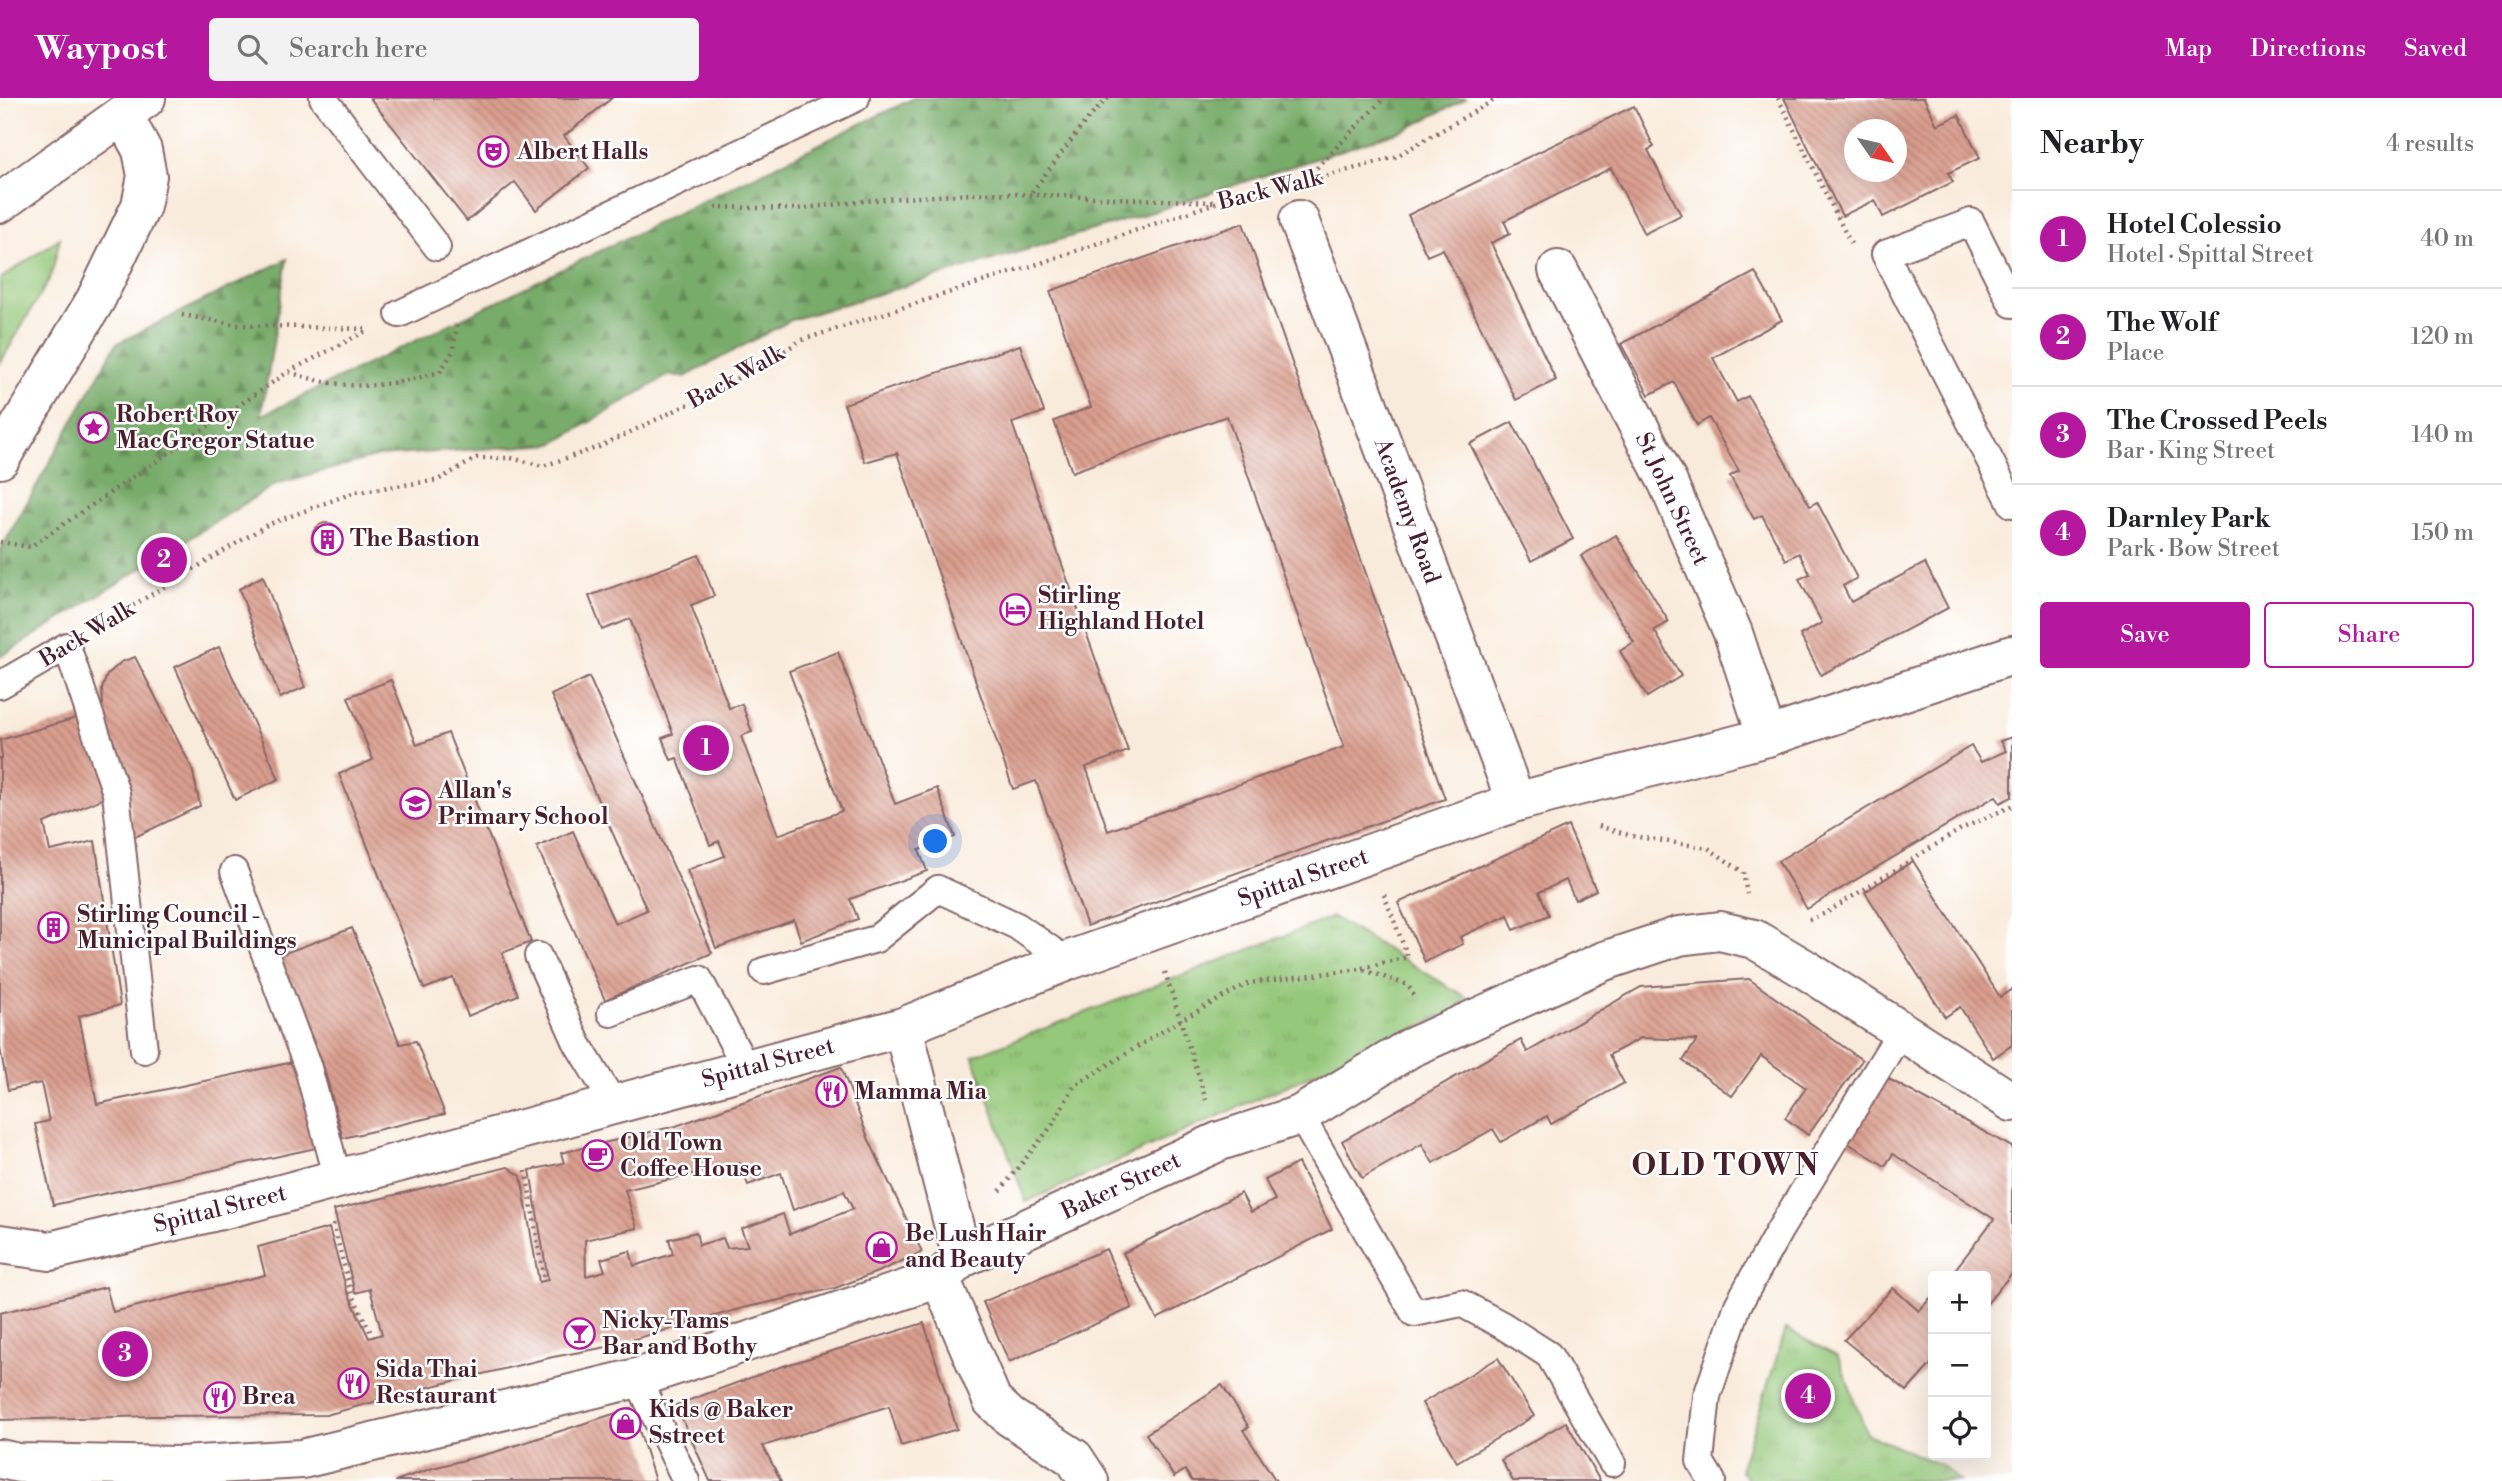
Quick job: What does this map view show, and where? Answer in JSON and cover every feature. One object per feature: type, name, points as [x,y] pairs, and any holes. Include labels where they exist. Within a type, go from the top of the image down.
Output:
[{"type":"street","points":[[0,204],[135,107],[147,176],[141,206],[96,299],[0,459]]},
{"type":"street","name":"Academy Road","points":[[1299,220],[1516,802]]},
{"type":"street","name":"St John Street","points":[[1558,270],[1668,483],[1733,634],[1767,737]]},
{"type":"street","points":[[1516,802],[1767,737],[2012,655]]},
{"type":"street","name":"Spittal Street","points":[[0,1244],[50,1251],[338,1179],[903,1027],[1067,961],[1516,802]]},
{"type":"street","name":"Baker Street","points":[[0,1459],[19,1463],[181,1466],[302,1458],[637,1378],[951,1268],[1220,1141],[1300,1115],[1410,1048],[1604,961],[1679,936],[1720,930],[1754,939],[2012,1102]]},
{"type":"street","points":[[903,1027],[951,1268],[992,1400],[1010,1418],[1074,1458],[1090,1481]]},
{"type":"lane","points":[[323,98],[437,247]]},
{"type":"lane","points":[[399,314],[856,98]]},
{"type":"lane","points":[[2012,304],[1971,222],[1885,254],[2012,504]]},
{"type":"lane","points":[[67,646],[117,793],[144,1050]]},
{"type":"lane","name":"Back Walk","points":[[0,685],[67,646]]},
{"type":"lane","points":[[234,871],[308,1068],[338,1179]]},
{"type":"lane","points":[[764,971],[876,939],[938,889],[1017,926],[1067,961]]},
{"type":"lane","points":[[538,956],[577,1043],[614,1104]]},
{"type":"lane","points":[[611,1013],[699,979],[747,1068]]},
{"type":"lane","points":[[1712,1481],[1700,1461],[1707,1396],[1738,1304],[1779,1231],[1901,1031]]},
{"type":"lane","points":[[1300,1115],[1413,1314],[1461,1303],[1549,1355],[1612,1463]]},
{"type":"lane","points":[[637,1378],[686,1481]]},
{"type":"path","points":[[1031,193],[1085,122],[1108,98]]},
{"type":"path","points":[[1299,220],[1303,183],[1384,98]]},
{"type":"path","name":"Back Walk","points":[[67,646],[267,524],[355,492],[439,480],[477,458],[511,458],[544,466],[599,447],[714,392],[802,340],[1044,262],[1217,202],[1303,183],[1395,157],[1497,98]]},
{"type":"path","points":[[1778,98],[1861,265],[1885,254]]},
{"type":"path","points":[[713,207],[796,209],[897,198],[990,193],[1217,202]]},
{"type":"path","points":[[288,372],[336,386],[388,385],[439,372],[453,351],[459,311],[451,290]]},
{"type":"path","points":[[0,542],[30,547],[288,372],[399,314]]},
{"type":"path","points":[[182,315],[238,325],[369,329]]},
{"type":"path","points":[[1594,825],[1632,836],[1708,848],[1743,872],[1754,939],[1826,914],[1961,829],[2012,806]]},
{"type":"path","points":[[1023,1164],[1053,1125],[1074,1086],[1180,1021],[1249,983],[1361,969],[1408,957],[1369,855]]},
{"type":"path","points":[[1153,930],[1220,1141]]},
{"type":"path","points":[[1361,969],[1408,985],[1435,1037]]},
{"type":"path","points":[[526,1169],[544,1281]]},
{"type":"path","points":[[334,1228],[351,1292],[373,1337]]},
{"type":"green space","points":[[914,98],[1467,98],[1407,129],[1143,215],[791,320],[685,377],[669,375],[553,444],[378,456],[276,484],[0,657],[0,551],[116,344],[287,259],[261,416]]},
{"type":"green space","points":[[60,238],[51,276],[0,363],[0,279]]},
{"type":"green space","points":[[1333,917],[1474,1002],[1026,1202],[973,1056]]},
{"type":"green space","points":[[1786,1329],[1838,1357],[1867,1434],[1943,1466],[1959,1481],[1750,1481],[1740,1470]]},
{"type":"building","name":"Albert Halls","points":[[370,98],[612,98],[564,136],[589,168],[536,210],[515,182],[467,221]]},
{"type":"building","points":[[1784,98],[1924,98],[1937,125],[1959,115],[1980,158],[1948,173],[1953,182],[1883,217],[1875,200],[1842,216]]},
{"type":"building","points":[[1634,106],[1654,147],[1648,150],[1681,215],[1644,234],[1611,168],[1504,221],[1510,234],[1491,243],[1556,380],[1516,400],[1443,249],[1427,256],[1408,215]]},
{"type":"building","name":"Stirling Highland Hotel","points":[[1243,223],[1445,799],[1087,926],[1036,781],[1013,789],[897,453],[865,462],[844,404],[1020,345],[1044,412],[1012,423],[1128,751],[1086,767],[1108,831],[1344,747],[1227,416],[1072,472],[1054,421],[1091,407],[1050,291]]},
{"type":"building","points":[[1755,272],[1782,320],[1713,358],[1737,402],[1748,396],[1810,506],[1817,502],[1857,578],[1843,586],[1851,602],[1925,563],[1948,608],[1821,675],[1800,635],[1822,623],[1799,579],[1810,574],[1799,553],[1786,560],[1762,515],[1754,519],[1730,476],[1739,471],[1709,418],[1697,425],[1674,382],[1649,395],[1621,344]]},
{"type":"building","points":[[1512,422],[1573,539],[1531,561],[1470,444]]},
{"type":"building","name":"The Bastion","points":[[327,523],[338,527],[342,538],[338,549],[327,553],[316,549],[312,538],[316,527]]},
{"type":"building","points":[[1616,535],[1669,622],[1654,630],[1681,676],[1647,697],[1620,651],[1634,642],[1581,556]]},
{"type":"building","points":[[699,555],[714,596],[691,605],[729,708],[742,704],[752,732],[741,736],[778,835],[842,811],[789,671],[838,652],[895,804],[937,788],[955,837],[919,850],[927,871],[850,899],[858,919],[801,941],[794,920],[716,948],[687,870],[725,856],[719,841],[710,845],[677,758],[671,760],[662,738],[673,734],[630,619],[602,630],[589,596]]},
{"type":"building","points":[[263,576],[305,687],[280,698],[239,589]]},
{"type":"building","points":[[219,647],[279,779],[235,800],[175,667]]},
{"type":"building","name":"Stirling Council - Municipal Buildings","points":[[135,657],[192,768],[200,806],[133,838],[128,788],[44,823],[50,851],[95,841],[120,1005],[79,1016],[97,1104],[298,1061],[316,1148],[53,1205],[35,1124],[49,1121],[41,1083],[8,1090],[0,1048],[0,740],[76,718],[103,704],[102,689],[107,675],[121,662]]},
{"type":"building","points":[[589,677],[712,953],[605,1000],[537,847],[573,831],[615,924],[647,910],[551,695]]},
{"type":"building","points":[[391,680],[417,745],[448,733],[531,942],[502,953],[518,995],[468,1016],[453,978],[424,989],[339,774],[373,760],[348,697]]},
{"type":"building","points":[[2012,737],[2012,797],[2000,803],[1996,796],[1807,909],[1778,861],[1971,746],[1981,762],[2006,751],[2000,741]]},
{"type":"building","points":[[1568,826],[1596,890],[1575,900],[1566,880],[1539,892],[1549,915],[1514,930],[1508,915],[1460,937],[1463,944],[1425,962],[1398,903]]},
{"type":"building","points":[[1913,861],[2000,997],[2012,989],[2012,1045],[1993,1058],[1960,1007],[1945,1017],[1865,892]]},
{"type":"building","points":[[352,928],[400,1044],[416,1041],[445,1114],[343,1138],[322,1061],[277,956]]},
{"type":"building","points":[[1749,979],[1862,1060],[1808,1135],[1785,1118],[1806,1088],[1761,1056],[1732,1096],[1683,1061],[1697,1040],[1641,1038],[1609,1055],[1624,1083],[1551,1124],[1547,1116],[1501,1142],[1493,1129],[1433,1163],[1422,1144],[1362,1178],[1342,1141],[1521,1040],[1527,1052],[1641,987]]},
{"type":"building","points":[[841,1067],[869,1140],[922,1252],[835,1288],[743,1308],[607,1347],[433,1386],[326,1415],[0,1420],[0,1313],[106,1287],[113,1312],[265,1275],[258,1247],[329,1228],[347,1291],[369,1338],[373,1337],[382,1334],[370,1289],[355,1293],[334,1210],[508,1167],[521,1176],[539,1282],[548,1280],[530,1170],[564,1163],[561,1153],[676,1126]],"holes":[[[740,1163],[748,1185],[781,1173],[793,1210],[844,1191],[853,1209],[790,1234],[783,1214],[741,1229],[748,1246],[727,1248],[723,1238],[699,1245],[696,1232],[669,1239],[673,1254],[634,1266],[630,1251],[601,1259],[605,1271],[586,1276],[585,1240],[637,1228],[625,1190]]]},
{"type":"building","points":[[1887,1078],[2012,1147],[2012,1273],[1991,1299],[1991,1271],[1954,1271],[1994,1219],[1893,1154],[1885,1166],[1848,1143]]},
{"type":"building","points":[[1298,1163],[1332,1229],[1157,1319],[1123,1253],[1241,1193],[1251,1212],[1275,1200],[1265,1180]]},
{"type":"building","points":[[1106,1249],[1132,1308],[1009,1362],[983,1302]]},
{"type":"building","points":[[1893,1288],[1919,1311],[1928,1301],[1928,1368],[1907,1391],[1844,1340]]},
{"type":"building","points":[[924,1323],[957,1429],[901,1446],[889,1406],[763,1446],[781,1481],[710,1481],[676,1405],[780,1367]]},
{"type":"building","points":[[1498,1358],[1534,1416],[1457,1462],[1422,1403]]},
{"type":"building","points":[[1222,1385],[1249,1427],[1243,1430],[1276,1481],[1192,1481],[1185,1470],[1174,1477],[1146,1434]]},
{"type":"building","points":[[632,1408],[655,1481],[395,1481],[495,1452]]},
{"type":"building","points":[[1566,1422],[1600,1481],[1513,1481],[1501,1460]]},
{"type":"place","name":"Albert Halls","points":[[494,152]]},
{"type":"place","name":"Robert Roy MacGregor Statue","points":[[93,428]]},
{"type":"place","name":"The Bastion","points":[[327,539]]},
{"type":"place","name":"The Wolf","points":[[164,560]]},
{"type":"place","name":"Stirling Highland Hotel","points":[[1015,609]]},
{"type":"place","name":"Hotel Colessio","points":[[706,748]]},
{"type":"place","name":"Allan's Primary School","points":[[415,804]]},
{"type":"place","name":"Stirling Council - Municipal Buildings","points":[[54,928]]},
{"type":"place","name":"Mamma Mia","points":[[831,1092]]},
{"type":"place","name":"Old Town Coffee House","points":[[597,1156]]},
{"type":"place","name":"Be Lush Hair and Beauty","points":[[882,1247]]},
{"type":"place","name":"Nicky-Tams Bar and Bothy","points":[[579,1334]]},
{"type":"place","name":"The Crossed Peels","points":[[125,1354]]},
{"type":"place","name":"Sida Thai Restaurant","points":[[353,1383]]},
{"type":"place","name":"Darnley Park","points":[[1808,1396]]},
{"type":"place","name":"Brea","points":[[219,1397]]},
{"type":"place","name":"Kids @ Baker Sstreet","points":[[626,1423]]},
{"type":"district","name":"OLD TOWN","points":[[1726,1166]]}]
